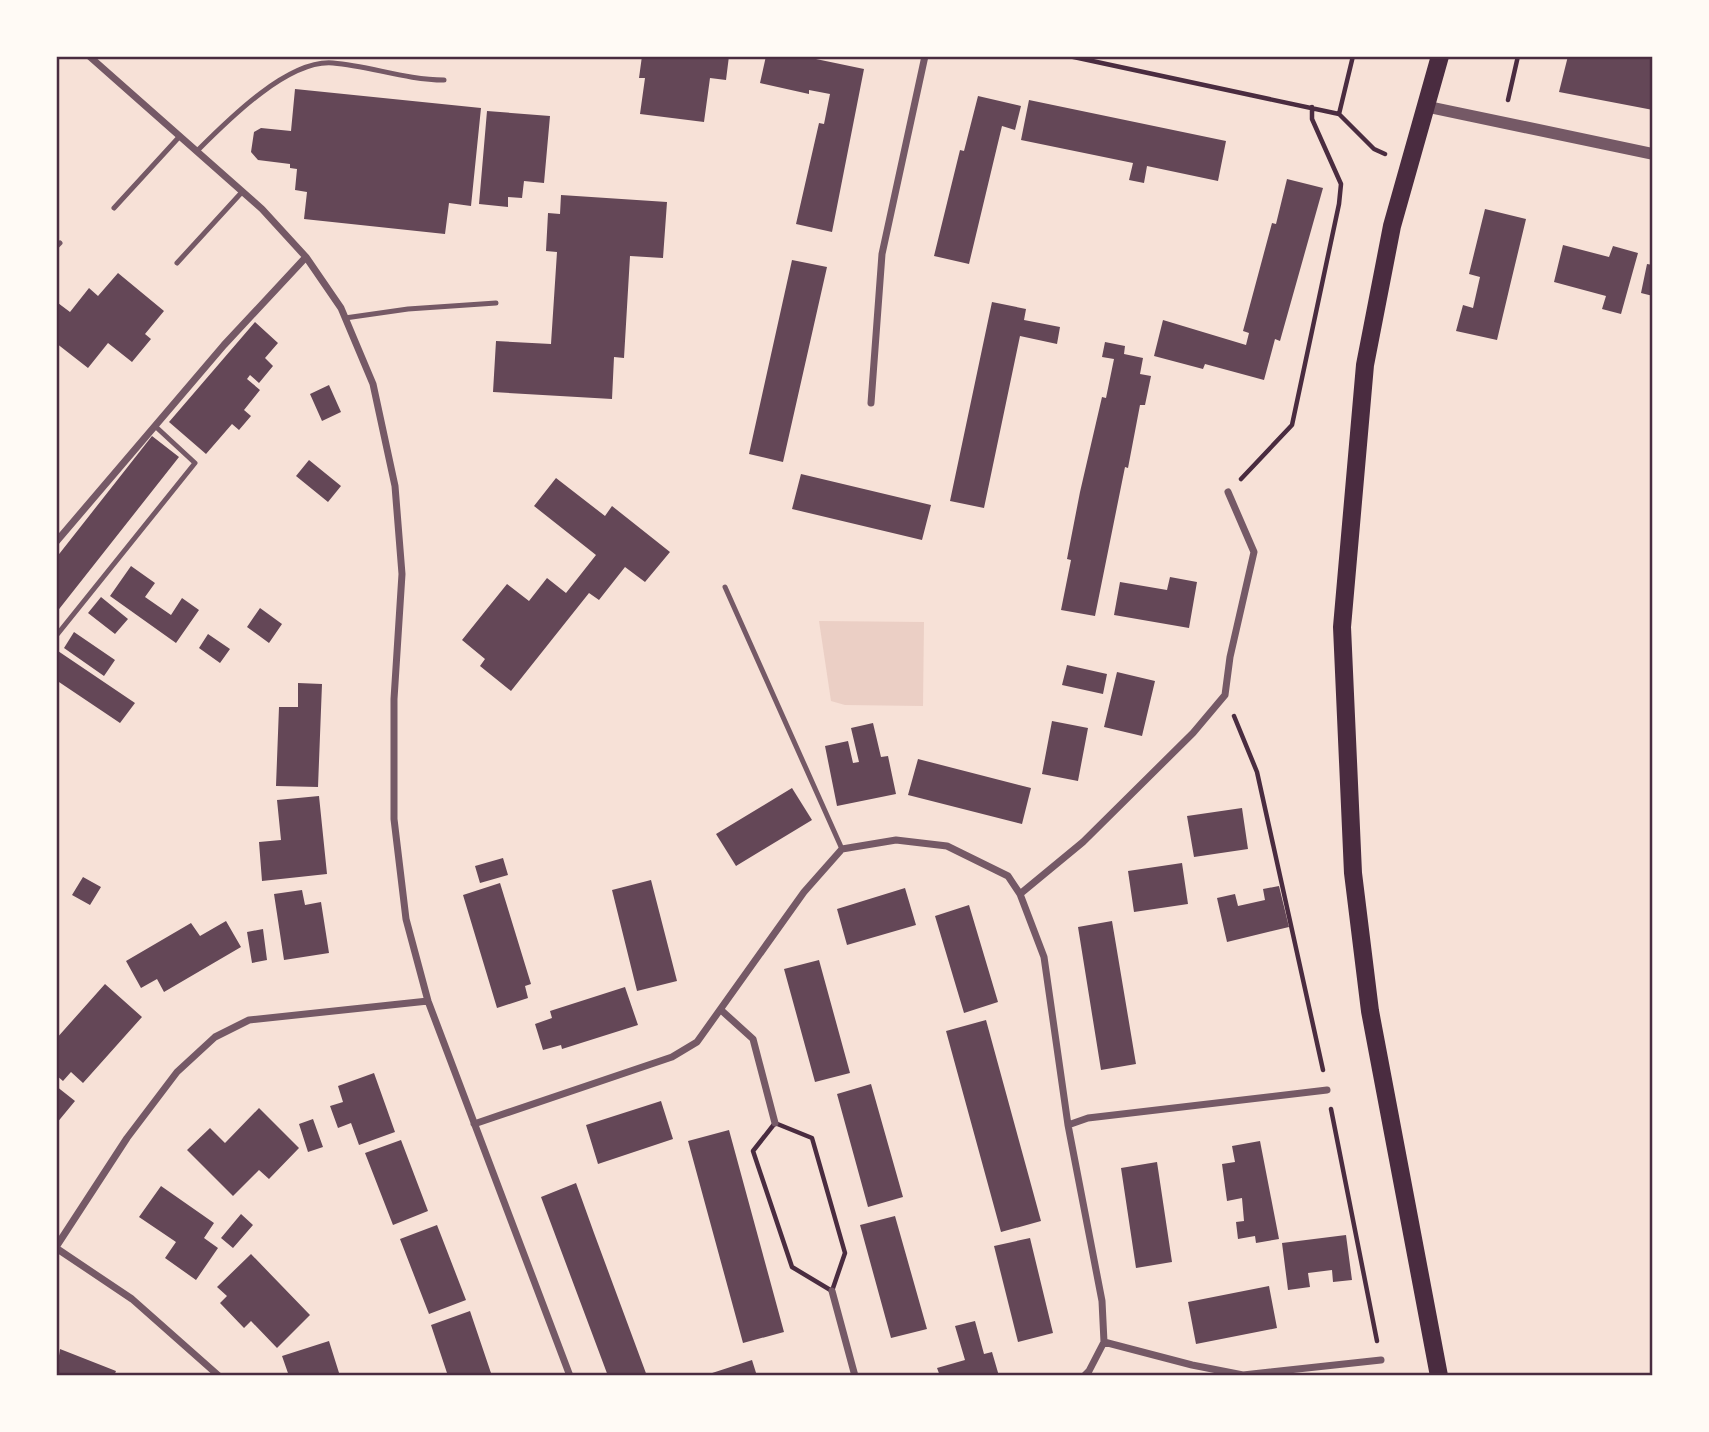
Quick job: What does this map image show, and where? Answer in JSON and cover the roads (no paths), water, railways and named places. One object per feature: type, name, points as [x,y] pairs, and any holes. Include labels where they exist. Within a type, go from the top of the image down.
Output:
[{"type":"main road","points":[[1439,1376],[1370,1011],[1353,873],[1342,627],[1365,365],[1392,226],[1440,56]]},
{"type":"street","points":[[89,56],[242,191],[306,257],[345,318],[373,384],[396,486],[402,574],[394,699],[394,819],[406,919],[428,1001],[570,1376]]},
{"type":"street","points":[[871,403],[882,254],[925,56]]},
{"type":"street","points":[[1424,106],[1653,154]]},
{"type":"street","points":[[56,542],[224,345],[306,257]]},
{"type":"street","points":[[1020,894],[1083,842],[1193,733],[1225,695],[1230,657],[1254,552],[1228,492]]},
{"type":"street","points":[[474,1124],[672,1057],[697,1042],[804,892],[842,849],[897,840],[947,846],[1008,876],[1020,894],[1044,957],[1068,1125],[1102,1301],[1104,1342],[1089,1371],[1083,1376]]},
{"type":"street","points":[[219,1376],[132,1299],[56,1247],[127,1138],[177,1072],[215,1037],[249,1020],[428,1001]]},
{"type":"street","points":[[721,1010],[753,1039],[775,1123]]},
{"type":"street","points":[[1068,1125],[1088,1118],[1327,1090]]},
{"type":"street","points":[[832,1291],[855,1376]]},
{"type":"street","points":[[1104,1342],[1192,1365],[1243,1374],[1381,1360]]},
{"type":"lane","points":[[197,151],[245,108],[292,73],[309,65],[331,62],[444,80]]},
{"type":"lane","points":[[114,208],[180,136]]},
{"type":"lane","points":[[177,263],[242,191]]},
{"type":"lane","points":[[345,318],[408,309],[496,303]]},
{"type":"lane","points":[[56,636],[195,463],[155,426]]},
{"type":"lane","points":[[725,587],[842,849]]}]
